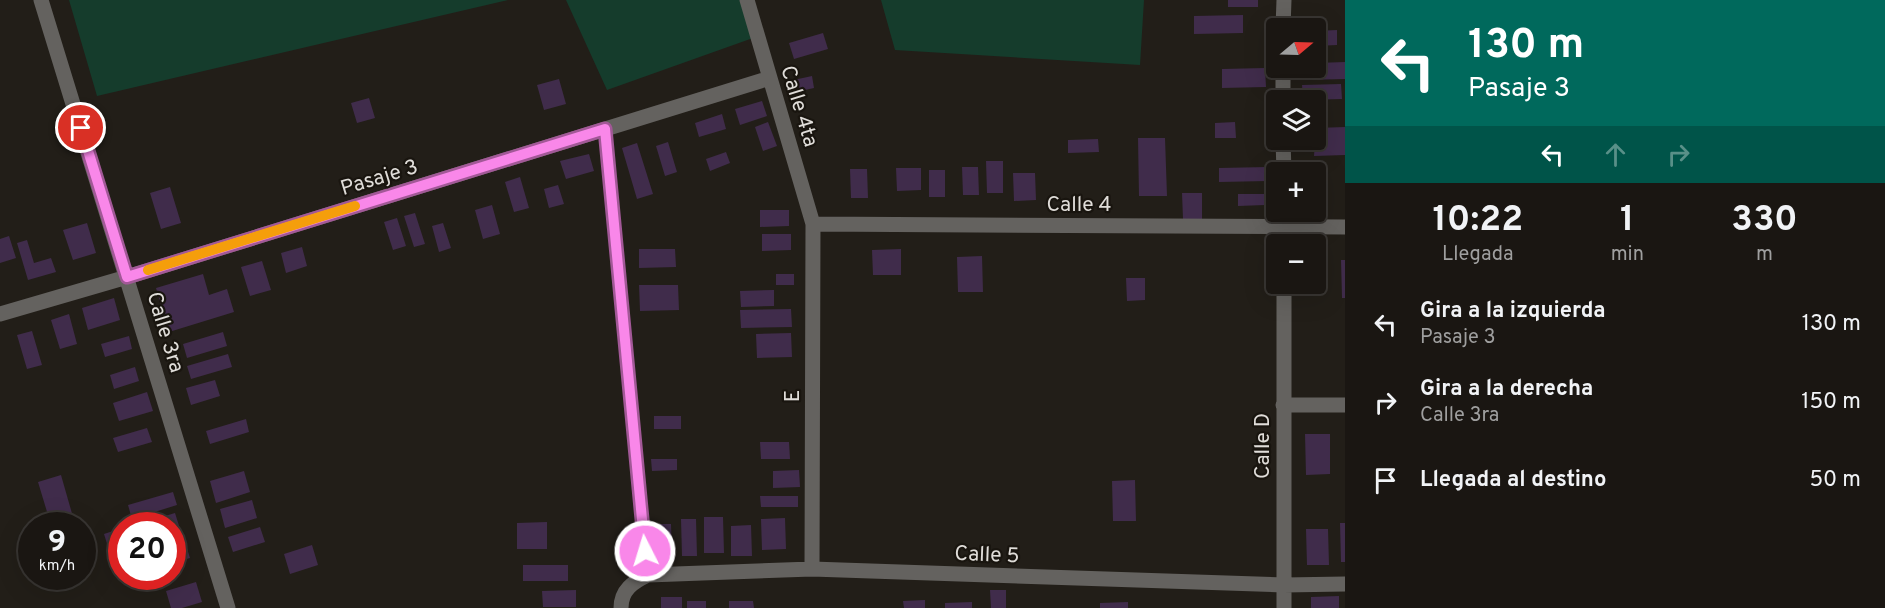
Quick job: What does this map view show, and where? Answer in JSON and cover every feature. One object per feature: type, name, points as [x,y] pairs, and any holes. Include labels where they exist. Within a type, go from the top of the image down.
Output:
[{"type":"street","name":"Calle 3ra","points":[[41,0],[228,608]]},
{"type":"street","name":"Calle 4ta","points":[[747,0],[813,224]]},
{"type":"street","points":[[1283,18],[1284,0]]},
{"type":"street","name":"Pasaje 3","points":[[0,314],[127,277],[770,78]]},
{"type":"street","name":"Calle 4","points":[[813,224],[1266,219]]},
{"type":"street","name":"Calle 4","points":[[1307,222],[1345,227]]},
{"type":"street","name":"E","points":[[812,569],[813,224]]},
{"type":"street","name":"Calle D","points":[[1284,294],[1284,608]]},
{"type":"street","points":[[1283,405],[1345,405]]},
{"type":"street","name":"Calle 5","points":[[621,608],[621,599],[631,584],[648,575],[812,569],[1284,585],[1345,584]]},
{"type":"lane","points":[[605,129],[648,575]]},
{"type":"green space","points":[[69,0],[508,0],[97,96]]},
{"type":"green space","points":[[566,0],[741,0],[753,38],[607,90]]},
{"type":"green space","points":[[881,0],[1144,0],[1140,65],[895,50]]},
{"type":"building","points":[[1228,0],[1258,0],[1258,7],[1228,7]]},
{"type":"building","points":[[1243,15],[1243,33],[1194,34],[1194,16]]},
{"type":"building","points":[[1337,30],[1337,45],[1326,46],[1326,31]]},
{"type":"building","points":[[823,33],[828,49],[794,59],[789,43]]},
{"type":"building","points":[[1345,62],[1345,79],[1303,80],[1303,78],[1326,78],[1326,63]]},
{"type":"building","points":[[1265,68],[1266,87],[1222,88],[1222,69]]},
{"type":"building","points":[[812,76],[814,88],[791,93],[789,81]]},
{"type":"building","points":[[559,79],[566,104],[544,110],[537,85]]},
{"type":"building","points":[[1341,84],[1342,99],[1326,99],[1326,90],[1302,90],[1302,85]]},
{"type":"building","points":[[369,98],[375,118],[357,123],[351,103]]},
{"type":"building","points":[[762,101],[767,116],[740,125],[735,109]]},
{"type":"building","points":[[722,114],[726,129],[699,137],[695,123]]},
{"type":"building","points":[[768,122],[777,146],[763,151],[755,127]]},
{"type":"building","points":[[1235,122],[1236,138],[1215,138],[1215,123]]},
{"type":"building","points":[[1345,127],[1345,155],[1314,156],[1314,150],[1326,150],[1326,128]]},
{"type":"building","points":[[1138,138],[1165,138],[1167,196],[1139,196]]},
{"type":"building","points":[[1098,139],[1099,152],[1068,153],[1068,140]]},
{"type":"building","points":[[668,142],[677,172],[665,176],[656,146]]},
{"type":"building","points":[[637,143],[653,194],[637,199],[622,148]]},
{"type":"building","points":[[726,152],[730,163],[710,171],[706,159]]},
{"type":"building","points":[[589,154],[594,171],[566,179],[560,161]]},
{"type":"building","points":[[986,161],[1003,161],[1003,193],[987,193]]},
{"type":"building","points":[[962,167],[978,167],[979,195],[963,195]]},
{"type":"building","points":[[1266,167],[1266,181],[1219,182],[1219,168]]},
{"type":"building","points":[[896,168],[921,168],[921,190],[897,191]]},
{"type":"building","points":[[850,169],[867,169],[868,198],[851,198]]},
{"type":"building","points":[[929,170],[945,170],[945,197],[929,197]]},
{"type":"building","points":[[1013,173],[1035,173],[1036,200],[1014,201]]},
{"type":"building","points":[[520,177],[529,208],[514,212],[505,182]]},
{"type":"building","points":[[558,185],[564,204],[549,208],[544,189]]},
{"type":"building","points":[[170,187],[181,223],[161,229],[150,193]]},
{"type":"building","points":[[1182,193],[1202,193],[1202,219],[1183,219]]},
{"type":"building","points":[[1238,194],[1265,194],[1265,205],[1238,206]]},
{"type":"building","points":[[492,205],[500,234],[483,239],[475,210]]},
{"type":"building","points":[[760,210],[789,210],[789,226],[760,227]]},
{"type":"building","points":[[415,213],[425,244],[414,247],[404,216]]},
{"type":"building","points":[[397,218],[406,246],[393,250],[384,222]]},
{"type":"building","points":[[87,223],[96,253],[73,260],[63,230]]},
{"type":"building","points":[[443,223],[451,248],[439,252],[432,226]]},
{"type":"building","points":[[762,234],[791,234],[791,250],[762,251]]},
{"type":"building","points":[[9,236],[16,258],[0,263],[0,239]]},
{"type":"building","points":[[27,240],[34,263],[51,258],[56,272],[28,280],[17,243]]},
{"type":"building","points":[[302,247],[307,266],[286,273],[281,253]]},
{"type":"building","points":[[639,249],[675,249],[676,267],[639,268]]},
{"type":"building","points":[[901,249],[901,275],[873,275],[872,250]]},
{"type":"building","points":[[982,256],[983,292],[958,292],[957,257]]},
{"type":"building","points":[[1341,260],[1345,260],[1345,298],[1342,298]]},
{"type":"building","points":[[262,261],[271,290],[250,296],[241,267]]},
{"type":"building","points":[[203,274],[209,295],[227,289],[234,312],[169,332],[156,288]]},
{"type":"building","points":[[776,274],[794,274],[794,285],[776,285]]},
{"type":"building","points":[[1126,278],[1145,278],[1145,300],[1127,301]]},
{"type":"building","points":[[639,285],[678,285],[679,310],[640,311]]},
{"type":"building","points":[[774,290],[774,306],[741,307],[740,291]]},
{"type":"building","points":[[114,298],[120,320],[88,330],[82,308]]},
{"type":"building","points":[[791,309],[792,327],[741,328],[740,310]]},
{"type":"building","points":[[69,314],[77,344],[60,349],[51,320]]},
{"type":"building","points":[[32,331],[42,365],[27,369],[17,335]]},
{"type":"building","points":[[223,332],[227,346],[187,358],[183,344]]},
{"type":"building","points":[[791,333],[792,357],[757,358],[756,334]]},
{"type":"building","points":[[129,336],[132,349],[105,357],[101,344]]},
{"type":"building","points":[[228,354],[232,367],[191,379],[187,366]]},
{"type":"building","points":[[135,367],[139,381],[114,389],[110,375]]},
{"type":"building","points":[[215,380],[220,396],[191,405],[186,388]]},
{"type":"building","points":[[147,392],[153,411],[119,421],[113,403]]},
{"type":"building","points":[[654,416],[681,416],[681,429],[654,429]]},
{"type":"building","points":[[246,419],[249,432],[210,444],[206,431]]},
{"type":"building","points":[[147,428],[152,442],[118,452],[113,438]]},
{"type":"building","points":[[1305,434],[1330,434],[1330,474],[1306,475]]},
{"type":"building","points":[[760,442],[789,442],[790,459],[761,459]]},
{"type":"building","points":[[651,459],[677,459],[677,470],[652,471]]},
{"type":"building","points":[[799,470],[800,487],[773,488],[773,471]]},
{"type":"building","points":[[244,471],[250,492],[216,503],[210,481]]},
{"type":"building","points":[[61,475],[72,512],[47,512],[38,482]]},
{"type":"building","points":[[1135,480],[1136,521],[1113,521],[1112,481]]},
{"type":"building","points":[[173,492],[177,505],[154,512],[130,512],[128,505]]},
{"type":"building","points":[[760,496],[798,496],[798,507],[761,507]]},
{"type":"building","points":[[252,500],[257,518],[225,528],[220,509]]},
{"type":"building","points":[[704,517],[723,517],[724,553],[704,553]]},
{"type":"building","points":[[785,518],[786,549],[762,550],[761,519]]},
{"type":"building","points":[[681,519],[696,519],[697,556],[682,556]]},
{"type":"building","points":[[547,522],[547,549],[517,549],[517,523]]},
{"type":"building","points":[[1340,523],[1345,523],[1345,562],[1341,562]]},
{"type":"building","points":[[653,524],[671,524],[672,552],[654,552]]},
{"type":"building","points":[[751,525],[752,556],[731,556],[731,526]]},
{"type":"building","points":[[260,527],[265,542],[233,552],[228,537]]},
{"type":"building","points":[[1306,529],[1328,529],[1329,565],[1307,565]]},
{"type":"building","points":[[108,533],[108,547],[104,534]]},
{"type":"building","points":[[186,545],[190,558],[186,559]]},
{"type":"building","points":[[312,545],[318,565],[290,574],[284,554]]},
{"type":"building","points":[[523,565],[568,565],[568,581],[523,581]]},
{"type":"building","points":[[196,582],[202,602],[182,608],[171,608],[166,591],[186,590],[186,585]]},
{"type":"building","points":[[576,590],[576,607],[543,607],[542,591]]},
{"type":"building","points":[[990,590],[1006,590],[1006,608],[991,608]]},
{"type":"building","points":[[1339,596],[1339,608],[1311,608],[1311,597]]},
{"type":"building","points":[[661,597],[682,597],[682,608],[661,608]]},
{"type":"building","points":[[925,600],[925,608],[904,608],[903,601]]},
{"type":"building","points":[[687,601],[706,601],[706,608],[687,608]]},
{"type":"building","points":[[729,601],[753,601],[754,608],[729,608]]},
{"type":"building","points":[[972,602],[972,608],[945,608],[945,603]]},
{"type":"building","points":[[1128,602],[1128,608],[1100,608],[1100,603]]},
{"type":"slow traffic","points":[[148,270],[355,206]]},
{"type":"route","points":[[81,128],[127,277],[605,129],[645,551]]}]
